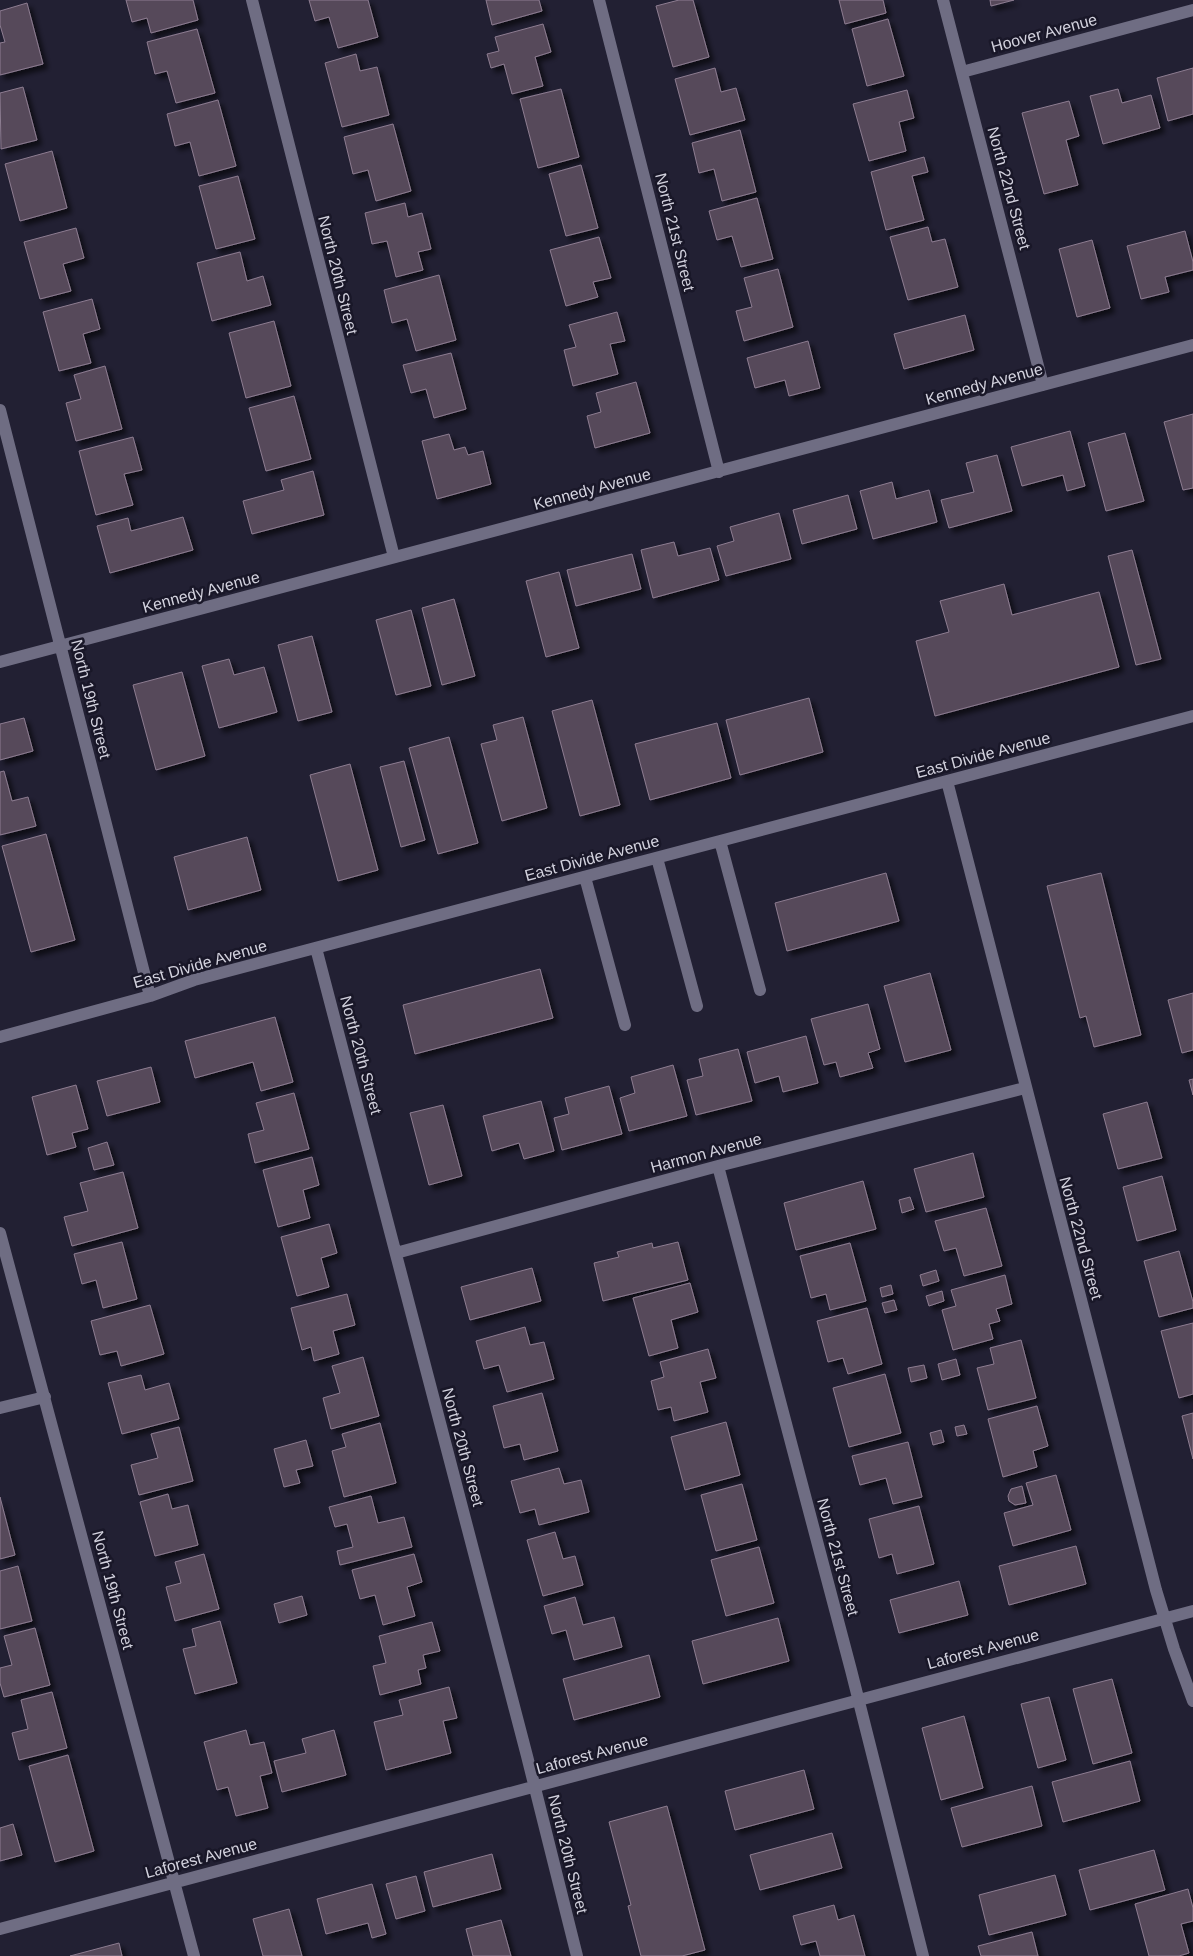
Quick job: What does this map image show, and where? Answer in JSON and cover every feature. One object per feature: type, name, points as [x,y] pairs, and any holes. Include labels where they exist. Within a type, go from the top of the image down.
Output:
[{"type":"street","name":"North 20th Street","points":[[252,0],[394,557]]},
{"type":"street","name":"North 21st Street","points":[[599,0],[719,472]]},
{"type":"street","name":"North 22nd Street","points":[[944,0],[1043,385]]},
{"type":"street","name":"Hoover Avenue","points":[[962,72],[1193,10]]},
{"type":"street","name":"Kennedy Avenue","points":[[0,662],[1193,345]]},
{"type":"street","name":"North 19th Street","points":[[0,410],[150,996]]},
{"type":"street","name":"East Divide Avenue","points":[[0,1037],[150,996],[194,980],[1193,716]]},
{"type":"street","name":"North 22nd Street","points":[[946,782],[1164,1618],[1193,1701]]},
{"type":"street","points":[[720,841],[760,990]]},
{"type":"street","points":[[657,858],[697,1006]]},
{"type":"street","points":[[585,877],[625,1025]]},
{"type":"street","name":"North 20th Street","points":[[316,948],[534,1786],[576,1956]]},
{"type":"street","name":"Harmon Avenue","points":[[396,1253],[718,1166],[1025,1088]]},
{"type":"street","name":"North 21st Street","points":[[718,1166],[858,1699],[923,1956]]},
{"type":"street","name":"North 19th Street","points":[[0,1233],[194,1956]]},
{"type":"street","points":[[0,1408],[45,1396]]},
{"type":"street","name":"Laforest Avenue","points":[[0,1930],[858,1699],[1193,1611]]},
{"type":"building","points":[[126,0],[193,0],[198,20],[151,33],[147,18],[132,22]]},
{"type":"building","points":[[309,0],[368,0],[378,37],[338,48],[329,17],[315,21]]},
{"type":"building","points":[[486,0],[539,0],[542,11],[492,25]]},
{"type":"building","points":[[679,0],[693,0],[709,57],[673,67],[656,6]]},
{"type":"building","points":[[839,0],[883,0],[886,13],[845,24]]},
{"type":"building","points":[[990,0],[1014,0],[991,6]]},
{"type":"building","points":[[27,3],[43,64],[0,75],[0,43],[5,42],[0,25],[0,11]]},
{"type":"building","points":[[888,19],[904,76],[867,86],[852,29]]},
{"type":"building","points":[[543,24],[551,52],[535,57],[543,86],[512,94],[504,64],[491,68],[487,54],[499,51],[495,37]]},
{"type":"building","points":[[197,29],[215,93],[176,103],[167,71],[155,74],[147,42]]},
{"type":"building","points":[[356,54],[360,71],[377,67],[389,115],[342,127],[325,63]]},
{"type":"building","points":[[715,68],[721,92],[736,88],[745,120],[690,135],[675,79]]},
{"type":"building","points":[[1193,68],[1193,114],[1168,121],[1157,78]]},
{"type":"building","points":[[23,87],[37,140],[1,149],[0,93]]},
{"type":"building","points":[[561,89],[579,157],[538,168],[520,99]]},
{"type":"building","points":[[1118,89],[1122,103],[1151,95],[1160,128],[1103,144],[1090,96]]},
{"type":"building","points":[[907,90],[914,118],[899,122],[906,151],[869,161],[853,104]]},
{"type":"building","points":[[218,100],[236,166],[199,176],[190,142],[175,146],[167,114]]},
{"type":"building","points":[[1069,101],[1079,136],[1066,140],[1078,185],[1044,194],[1022,113]]},
{"type":"building","points":[[393,124],[411,191],[376,201],[368,170],[353,174],[344,137]]},
{"type":"building","points":[[740,130],[756,192],[722,201],[714,169],[699,173],[692,143]]},
{"type":"building","points":[[52,151],[67,208],[20,221],[5,164]]},
{"type":"building","points":[[924,157],[928,172],[912,176],[924,220],[886,230],[871,172]]},
{"type":"building","points":[[581,165],[598,228],[566,236],[549,174]]},
{"type":"building","points":[[238,176],[255,239],[216,249],[199,186]]},
{"type":"building","points":[[757,198],[773,259],[741,267],[732,236],[717,240],[709,211]]},
{"type":"building","points":[[405,203],[408,217],[422,213],[431,249],[418,252],[423,270],[396,277],[387,241],[372,244],[365,213]]},
{"type":"building","points":[[928,227],[932,242],[945,239],[958,287],[908,300],[890,237]]},
{"type":"building","points":[[76,228],[84,258],[63,264],[71,291],[40,299],[24,242]]},
{"type":"building","points":[[1185,231],[1193,262],[1193,270],[1165,277],[1169,292],[1141,299],[1127,246]]},
{"type":"building","points":[[599,237],[611,278],[593,282],[598,297],[566,306],[550,250]]},
{"type":"building","points":[[1092,240],[1110,308],[1077,317],[1059,249]]},
{"type":"building","points":[[240,252],[247,281],[263,276],[271,305],[212,321],[197,263]]},
{"type":"building","points":[[778,269],[793,327],[744,341],[736,311],[752,307],[744,278]]},
{"type":"building","points":[[439,275],[456,340],[416,351],[407,319],[392,323],[384,290]]},
{"type":"building","points":[[92,299],[100,329],[83,334],[91,363],[59,371],[43,312]]},
{"type":"building","points":[[617,312],[625,341],[610,344],[618,374],[573,386],[564,350],[576,347],[569,325]]},
{"type":"building","points":[[965,315],[974,350],[904,369],[894,334]]},
{"type":"building","points":[[274,321],[291,386],[246,398],[229,333]]},
{"type":"building","points":[[808,341],[820,388],[789,396],[785,380],[755,388],[747,358]]},
{"type":"building","points":[[451,353],[466,409],[434,418],[426,389],[411,393],[403,365]]},
{"type":"building","points":[[105,366],[122,429],[76,441],[66,403],[81,399],[74,375]]},
{"type":"building","points":[[636,382],[650,433],[595,448],[587,416],[601,412],[596,393]]},
{"type":"building","points":[[294,396],[311,459],[266,471],[249,408]]},
{"type":"building","points":[[1193,414],[1193,488],[1183,490],[1164,422]]},
{"type":"building","points":[[1070,431],[1085,486],[1067,491],[1063,475],[1022,486],[1011,447]]},
{"type":"building","points":[[1125,433],[1144,501],[1106,511],[1088,443]]},
{"type":"building","points":[[449,434],[454,450],[465,447],[468,455],[483,451],[491,484],[437,499],[422,441]]},
{"type":"building","points":[[133,437],[142,470],[124,474],[133,505],[96,515],[79,451]]},
{"type":"building","points":[[997,455],[1012,511],[949,528],[941,500],[974,492],[966,463]]},
{"type":"building","points":[[313,471],[324,515],[252,534],[243,501],[284,490],[281,480]]},
{"type":"building","points":[[892,482],[896,499],[929,490],[937,522],[873,539],[860,491]]},
{"type":"building","points":[[848,495],[857,529],[802,544],[793,510]]},
{"type":"building","points":[[779,513],[791,559],[726,576],[717,546],[734,541],[730,527]]},
{"type":"building","points":[[183,517],[193,550],[110,573],[97,526],[128,518],[131,531]]},
{"type":"building","points":[[674,542],[678,556],[710,548],[719,580],[653,598],[641,550]]},
{"type":"building","points":[[1132,550],[1161,659],[1136,665],[1108,556]]},
{"type":"building","points":[[632,554],[641,589],[576,606],[567,570]]},
{"type":"building","points":[[559,572],[579,648],[546,657],[526,581]]},
{"type":"building","points":[[1004,584],[1012,615],[1099,592],[1119,667],[935,716],[916,641],[949,632],[940,601]]},
{"type":"building","points":[[454,599],[475,676],[442,685],[422,608]]},
{"type":"building","points":[[411,610],[431,686],[396,695],[376,620]]},
{"type":"building","points":[[312,636],[332,712],[298,721],[278,645]]},
{"type":"building","points":[[229,659],[234,675],[264,667],[277,712],[219,728],[202,666]]},
{"type":"building","points":[[182,672],[205,756],[156,770],[133,685]]},
{"type":"building","points":[[809,698],[823,752],[740,775],[726,720]]},
{"type":"building","points":[[592,700],[620,805],[580,816],[552,711]]},
{"type":"building","points":[[523,717],[547,808],[502,821],[481,744],[497,740],[493,725]]},
{"type":"building","points":[[24,718],[33,751],[0,760],[0,724]]},
{"type":"building","points":[[717,723],[731,778],[650,800],[635,744]]},
{"type":"building","points":[[449,737],[478,843],[438,854],[409,748]]},
{"type":"building","points":[[404,761],[425,840],[401,847],[380,767]]},
{"type":"building","points":[[350,764],[378,870],[338,881],[310,775]]},
{"type":"building","points":[[4,771],[12,801],[28,797],[36,826],[0,835],[0,772]]},
{"type":"building","points":[[46,834],[75,940],[31,952],[2,846]]},
{"type":"building","points":[[247,837],[261,890],[188,910],[174,857]]},
{"type":"building","points":[[886,873],[899,921],[787,951],[775,903]]},
{"type":"building","points":[[1101,873],[1141,1035],[1094,1047],[1086,1016],[1080,1018],[1047,886]]},
{"type":"building","points":[[540,969],[553,1018],[415,1054],[403,1005]]},
{"type":"building","points":[[930,973],[951,1050],[905,1062],[884,986]]},
{"type":"building","points":[[1193,993],[1193,1050],[1182,1053],[1168,1000]]},
{"type":"building","points":[[868,1004],[880,1049],[868,1053],[873,1068],[840,1077],[836,1062],[824,1065],[811,1019]]},
{"type":"building","points":[[275,1017],[293,1082],[261,1091],[253,1062],[195,1078],[185,1041]]},
{"type":"building","points":[[806,1036],[818,1083],[783,1092],[779,1076],[755,1083],[747,1052]]},
{"type":"building","points":[[738,1049],[752,1101],[696,1115],[687,1080],[703,1076],[699,1059]]},
{"type":"building","points":[[673,1065],[687,1116],[629,1131],[620,1098],[635,1093],[631,1077]]},
{"type":"building","points":[[151,1067],[160,1102],[107,1116],[97,1081]]},
{"type":"building","points":[[1193,1079],[1193,1095],[1189,1080]]},
{"type":"building","points":[[76,1085],[88,1129],[72,1133],[76,1147],[47,1155],[32,1097]]},
{"type":"building","points":[[609,1086],[622,1134],[562,1150],[554,1118],[569,1114],[565,1098]]},
{"type":"building","points":[[294,1093],[309,1149],[255,1163],[248,1134],[264,1130],[256,1103]]},
{"type":"building","points":[[541,1101],[554,1151],[524,1159],[519,1143],[492,1151],[483,1116]]},
{"type":"building","points":[[1147,1102],[1162,1158],[1118,1169],[1103,1114]]},
{"type":"building","points":[[443,1105],[462,1176],[429,1185],[410,1113]]},
{"type":"building","points":[[107,1142],[114,1165],[94,1170],[88,1148]]},
{"type":"building","points":[[973,1153],[984,1197],[926,1212],[914,1169]]},
{"type":"building","points":[[312,1157],[319,1185],[303,1190],[310,1218],[278,1227],[263,1170]]},
{"type":"building","points":[[123,1172],[138,1228],[72,1246],[64,1217],[88,1211],[80,1183]]},
{"type":"building","points":[[1162,1176],[1176,1230],[1137,1241],[1123,1187]]},
{"type":"building","points":[[863,1181],[876,1229],[796,1250],[784,1203]]},
{"type":"building","points":[[910,1197],[914,1209],[902,1213],[899,1200]]},
{"type":"building","points":[[986,1208],[1002,1266],[964,1276],[956,1248],[944,1251],[935,1221]]},
{"type":"building","points":[[329,1224],[337,1253],[321,1258],[329,1287],[297,1296],[281,1237]]},
{"type":"building","points":[[122,1242],[137,1299],[103,1308],[96,1280],[82,1284],[74,1254]]},
{"type":"building","points":[[678,1242],[688,1280],[603,1301],[594,1263],[619,1257],[617,1252],[652,1243],[653,1248]]},
{"type":"building","points":[[850,1243],[866,1301],[830,1310],[826,1294],[811,1298],[800,1256]]},
{"type":"building","points":[[1179,1251],[1193,1308],[1159,1317],[1144,1261]]},
{"type":"building","points":[[532,1268],[541,1301],[470,1320],[461,1287]]},
{"type":"building","points":[[936,1270],[939,1281],[923,1286],[920,1275]]},
{"type":"building","points":[[1005,1275],[1012,1304],[996,1309],[1000,1321],[989,1324],[993,1339],[953,1350],[942,1310],[956,1306],[951,1290]]},
{"type":"building","points":[[690,1283],[698,1312],[671,1320],[678,1348],[649,1356],[633,1298]]},
{"type":"building","points":[[891,1285],[893,1294],[882,1297],[880,1288]]},
{"type":"building","points":[[942,1291],[944,1301],[929,1306],[926,1296]]},
{"type":"building","points":[[347,1294],[355,1325],[333,1331],[339,1354],[314,1361],[311,1347],[302,1350],[291,1308]]},
{"type":"building","points":[[894,1300],[897,1310],[885,1313],[882,1303]]},
{"type":"building","points":[[150,1305],[164,1354],[121,1366],[117,1351],[100,1355],[91,1321]]},
{"type":"building","points":[[867,1308],[882,1364],[848,1374],[843,1358],[828,1362],[817,1321]]},
{"type":"building","points":[[1193,1323],[1193,1394],[1179,1398],[1161,1331]]},
{"type":"building","points":[[525,1327],[530,1345],[544,1342],[554,1379],[507,1392],[499,1365],[484,1369],[476,1341]]},
{"type":"building","points":[[1021,1340],[1036,1398],[988,1410],[977,1368],[994,1364],[990,1348]]},
{"type":"building","points":[[708,1349],[716,1378],[700,1382],[708,1412],[674,1421],[671,1407],[658,1410],[651,1381],[664,1377],[660,1362]]},
{"type":"building","points":[[363,1357],[379,1416],[331,1429],[323,1398],[340,1393],[332,1366]]},
{"type":"building","points":[[956,1359],[960,1375],[942,1380],[938,1364]]},
{"type":"building","points":[[924,1365],[927,1378],[911,1382],[908,1368]]},
{"type":"building","points":[[885,1374],[901,1433],[849,1447],[833,1388]]},
{"type":"building","points":[[141,1375],[145,1390],[169,1383],[179,1419],[122,1434],[108,1383]]},
{"type":"building","points":[[542,1393],[558,1451],[524,1460],[520,1444],[504,1448],[493,1406]]},
{"type":"building","points":[[1037,1406],[1048,1446],[1033,1451],[1037,1467],[1003,1477],[988,1419]]},
{"type":"building","points":[[1193,1413],[1193,1459],[1182,1416]]},
{"type":"building","points":[[726,1422],[740,1475],[685,1490],[671,1437]]},
{"type":"building","points":[[380,1423],[396,1483],[344,1497],[332,1451],[346,1447],[342,1434]]},
{"type":"building","points":[[964,1425],[967,1434],[957,1436],[955,1427]]},
{"type":"building","points":[[179,1427],[193,1481],[139,1495],[131,1465],[158,1458],[151,1434]]},
{"type":"building","points":[[941,1430],[944,1442],[933,1445],[930,1433]]},
{"type":"building","points":[[306,1440],[313,1466],[296,1470],[300,1483],[284,1487],[274,1449]]},
{"type":"building","points":[[908,1442],[922,1497],[893,1504],[886,1478],[860,1485],[852,1456]]},
{"type":"building","points":[[559,1468],[564,1484],[581,1480],[589,1512],[539,1525],[535,1509],[520,1513],[511,1481]]},
{"type":"building","points":[[1056,1475],[1071,1530],[1013,1546],[1004,1513],[1033,1505],[1026,1483]]},
{"type":"building","points":[[742,1484],[757,1540],[716,1551],[701,1495]]},
{"type":"building","points":[[1022,1486],[1026,1503],[1015,1505],[1009,1501],[1008,1496],[1011,1489]]},
{"type":"building","points":[[168,1494],[172,1509],[188,1505],[198,1545],[155,1556],[140,1502]]},
{"type":"building","points":[[371,1496],[378,1523],[404,1517],[412,1547],[340,1565],[337,1551],[353,1547],[347,1524],[335,1527],[329,1507]]},
{"type":"building","points":[[0,1497],[15,1555],[0,1559]]},
{"type":"building","points":[[919,1506],[934,1564],[897,1574],[892,1554],[879,1558],[869,1519]]},
{"type":"building","points":[[555,1532],[563,1559],[575,1556],[583,1585],[543,1596],[527,1540]]},
{"type":"building","points":[[1076,1546],[1086,1584],[1009,1605],[999,1566]]},
{"type":"building","points":[[759,1547],[774,1603],[726,1616],[711,1560]]},
{"type":"building","points":[[204,1554],[219,1609],[175,1621],[166,1587],[181,1583],[175,1562]]},
{"type":"building","points":[[414,1554],[422,1582],[407,1587],[415,1616],[383,1625],[375,1595],[360,1599],[352,1570]]},
{"type":"building","points":[[18,1566],[32,1621],[0,1629],[0,1571]]},
{"type":"building","points":[[959,1581],[968,1615],[899,1633],[890,1600]]},
{"type":"building","points":[[302,1596],[307,1615],[279,1623],[274,1604]]},
{"type":"building","points":[[575,1597],[583,1625],[614,1617],[622,1647],[574,1660],[566,1630],[552,1634],[544,1606]]},
{"type":"building","points":[[778,1618],[789,1661],[703,1684],[692,1641]]},
{"type":"building","points":[[220,1621],[237,1683],[195,1694],[183,1649],[196,1646],[192,1629]]},
{"type":"building","points":[[432,1622],[440,1651],[423,1655],[426,1668],[418,1670],[421,1684],[380,1695],[373,1666],[386,1663],[379,1636]]},
{"type":"building","points":[[35,1628],[50,1685],[4,1697],[0,1683],[0,1668],[12,1665],[4,1636]]},
{"type":"building","points":[[649,1655],[660,1697],[574,1720],[563,1679]]},
{"type":"building","points":[[1112,1679],[1132,1753],[1093,1764],[1073,1689]]},
{"type":"building","points":[[449,1687],[457,1718],[443,1721],[451,1753],[386,1770],[374,1722],[403,1715],[399,1700]]},
{"type":"building","points":[[52,1692],[67,1748],[19,1760],[12,1733],[28,1729],[21,1700]]},
{"type":"building","points":[[1049,1697],[1066,1760],[1038,1768],[1021,1704]]},
{"type":"building","points":[[964,1716],[983,1788],[941,1800],[922,1728]]},
{"type":"building","points":[[246,1730],[250,1745],[264,1742],[272,1773],[260,1776],[268,1808],[236,1816],[228,1787],[217,1790],[204,1742]]},
{"type":"building","points":[[334,1730],[346,1775],[282,1792],[274,1761],[306,1753],[302,1739]]},
{"type":"building","points":[[68,1755],[94,1851],[55,1862],[29,1766]]},
{"type":"building","points":[[1130,1761],[1140,1801],[1063,1822],[1052,1782]]},
{"type":"building","points":[[804,1770],[814,1809],[735,1830],[725,1791]]},
{"type":"building","points":[[1032,1786],[1042,1826],[962,1847],[951,1808]]},
{"type":"building","points":[[667,1806],[705,1950],[682,1956],[641,1956],[628,1906],[631,1905],[609,1822]]},
{"type":"building","points":[[13,1824],[22,1855],[0,1861],[0,1828]]},
{"type":"building","points":[[832,1833],[842,1868],[760,1890],[750,1855]]},
{"type":"building","points":[[1154,1850],[1165,1890],[1090,1910],[1079,1870]]},
{"type":"building","points":[[492,1854],[501,1889],[433,1907],[424,1872]]},
{"type":"building","points":[[1055,1875],[1066,1915],[989,1935],[979,1895]]},
{"type":"building","points":[[416,1876],[425,1911],[396,1919],[386,1884]]},
{"type":"building","points":[[372,1884],[386,1934],[372,1938],[368,1923],[326,1934],[317,1899]]},
{"type":"building","points":[[1188,1889],[1193,1908],[1193,1921],[1181,1924],[1189,1953],[1179,1956],[1149,1956],[1135,1904]]},
{"type":"building","points":[[834,1905],[838,1920],[854,1915],[865,1956],[820,1956],[816,1941],[801,1945],[793,1916]]},
{"type":"building","points":[[289,1909],[302,1956],[263,1956],[253,1919]]},
{"type":"building","points":[[501,1920],[511,1956],[473,1956],[466,1929]]},
{"type":"building","points":[[1032,1932],[1038,1956],[981,1956],[978,1946]]},
{"type":"building","points":[[119,1943],[122,1956],[70,1956]]}]
